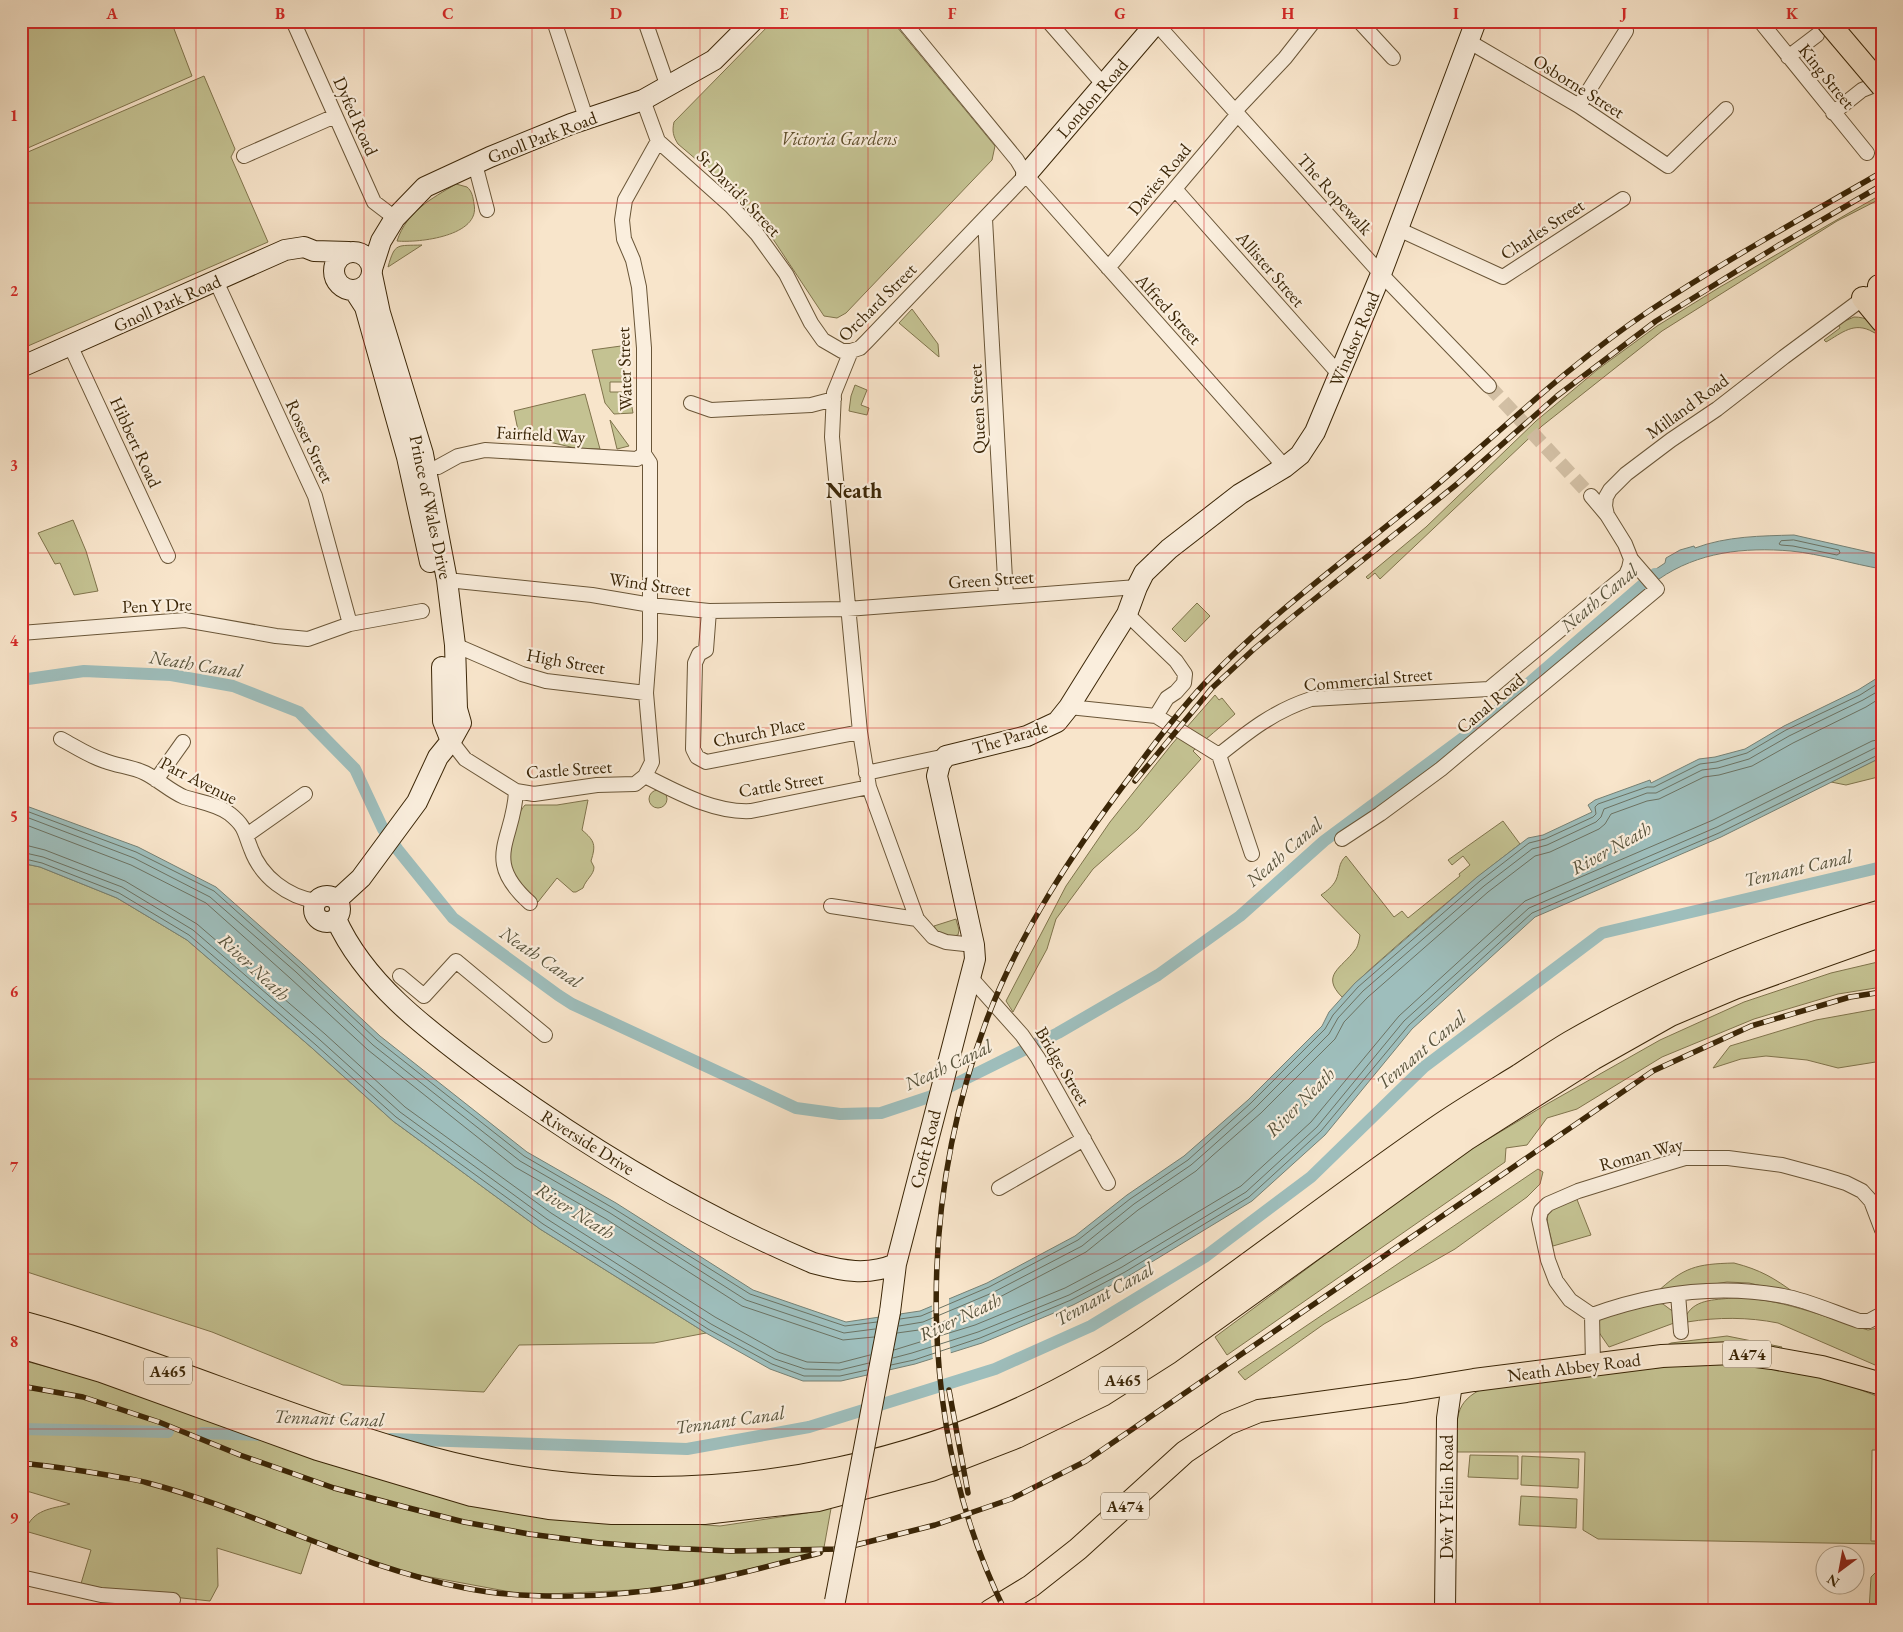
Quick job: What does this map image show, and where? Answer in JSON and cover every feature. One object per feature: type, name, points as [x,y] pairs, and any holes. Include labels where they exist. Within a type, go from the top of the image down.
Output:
[{"type":"highway","name":"A465","points":[[1830,939],[1860,906],[1882,899]]},
{"type":"highway","name":"A465","points":[[21,1324],[62,1335],[163,1369],[315,1435],[472,1493],[549,1506],[612,1511],[704,1511],[818,1498],[931,1468],[1016,1435],[1102,1393],[1168,1351],[1466,1137],[1592,1057],[1670,1014],[1734,986],[1882,913]]},
{"type":"highway","name":"A465","points":[[21,1345],[102,1369],[241,1420],[315,1435],[367,1442],[470,1470],[517,1480],[572,1486],[631,1489],[703,1489],[807,1477],[849,1470],[894,1458],[1003,1418],[1056,1394],[1103,1368],[1168,1325],[1441,1127],[1571,1044],[1694,981],[1830,939],[1882,933]]},
{"type":"highway","name":"A465","points":[[1830,939],[1882,946]]},
{"type":"main road","points":[[643,100],[714,60],[752,21]]},
{"type":"main road","name":"Windsor Road","points":[[1137,587],[1144,573],[1169,549],[1240,494],[1285,467],[1300,455],[1315,432],[1381,274],[1476,21]]},
{"type":"main road","name":"London Road","points":[[1026,175],[1156,22]]},
{"type":"main road","points":[[1865,22],[1882,54]]},
{"type":"main road","points":[[1822,28],[1882,86]]},
{"type":"main road","name":"Gnoll Park Road","points":[[372,272],[381,240],[396,218],[425,187],[474,164],[586,118],[643,100]]},
{"type":"main road","name":"Gnoll Park Road","points":[[21,367],[286,250],[304,247],[314,251],[353,252],[381,240]]},
{"type":"main road","points":[[314,251],[334,271],[338,282],[348,289],[354,290],[366,286],[372,272],[367,258],[353,252],[338,259],[334,271]]},
{"type":"main road","name":"Prince of Wales Drive","points":[[336,909],[417,802],[438,757],[451,741],[461,723],[457,710],[455,645],[447,580],[423,454],[380,313],[372,272]]},
{"type":"main road","points":[[1876,289],[1882,320]]},
{"type":"main road","name":"Prince of Wales Drive","points":[[354,290],[365,307],[407,457],[432,573],[442,644],[443,721],[451,741]]},
{"type":"main road","name":"The Parade","points":[[946,756],[1027,736],[1057,722],[1070,708],[1127,614],[1137,587]]},
{"type":"main road","name":"Croft Road","points":[[835,1607],[890,1308],[896,1264],[975,959],[974,945],[937,776],[940,764],[946,756]]},
{"type":"main road","points":[[316,901],[314,909],[316,918],[324,922],[328,922],[336,909]]},
{"type":"main road","name":"Riverside Drive","points":[[336,909],[345,938],[368,970],[399,1002],[435,1034],[545,1116],[635,1172],[793,1254],[830,1268],[866,1272],[882,1270],[896,1264]]},
{"type":"main road","points":[[866,1272],[877,1283],[890,1308]]},
{"type":"main road","name":"Neath Abbey Road","points":[[990,1611],[1031,1586],[1078,1549],[1184,1452],[1227,1424],[1259,1411],[1474,1380],[1662,1356],[1733,1353],[1822,1367],[1882,1384]]},
{"type":"main road","name":"Dŵr Y Felin Road","points":[[1445,1611],[1447,1418],[1452,1384]]},
{"type":"street","name":"Dyfed Road","points":[[294,21],[374,202],[396,218]]},
{"type":"street","points":[[554,21],[586,118]]},
{"type":"street","points":[[645,21],[668,87]]},
{"type":"street","points":[[903,21],[1017,160],[1026,175]]},
{"type":"street","points":[[1048,21],[1103,84]]},
{"type":"street","name":"Davies Road","points":[[1108,268],[1314,21]]},
{"type":"street","points":[[1359,21],[1393,58]]},
{"type":"street","name":"King Street","points":[[1760,21],[1788,58],[1867,153]]},
{"type":"street","name":"The Ropewalk","points":[[1156,22],[1381,274],[1488,386]]},
{"type":"street","points":[[1788,58],[1822,28]]},
{"type":"street","points":[[1579,106],[1626,31]]},
{"type":"street","name":"Osborne Street","points":[[1468,41],[1579,106],[1668,166],[1726,109]]},
{"type":"street","points":[[1833,113],[1862,90],[1882,82]]},
{"type":"street","name":"St David's Street","points":[[643,100],[658,141],[724,200],[757,234],[786,274],[811,323],[824,340],[842,352],[851,351]]},
{"type":"street","points":[[244,156],[335,116]]},
{"type":"street","name":"Water Street","points":[[645,776],[652,762],[646,693],[651,605],[650,463],[644,454],[644,348],[639,287],[633,260],[624,239],[622,220],[626,200],[658,141]]},
{"type":"street","points":[[474,164],[487,210]]},
{"type":"street","name":"Orchard Street","points":[[917,919],[869,787],[866,773],[847,609],[832,437],[834,393],[851,351],[860,348],[867,341],[1026,175]]},
{"type":"street","name":"Alfred Street","points":[[1026,175],[1285,467]]},
{"type":"street","name":"Allister Street","points":[[1175,189],[1339,374]]},
{"type":"street","name":"Charles Street","points":[[1398,229],[1503,277],[1623,199]]},
{"type":"street","name":"Queen Street","points":[[985,219],[1006,597]]},
{"type":"street","name":"Rosser Street","points":[[216,281],[315,496],[350,624]]},
{"type":"street","name":"Milland Road","points":[[1607,515],[1606,497],[1610,490],[1626,474],[1671,440],[1718,409],[1876,289]]},
{"type":"street","name":"Hibbert Road","points":[[70,345],[168,556]]},
{"type":"street","points":[[691,403],[711,410],[811,406],[834,399]]},
{"type":"street","name":"Fairfield Way","points":[[438,467],[458,456],[485,450],[637,459],[644,454]]},
{"type":"street","points":[[1591,496],[1607,515],[1625,544],[1631,559]]},
{"type":"street","name":"Canal Road","points":[[1342,839],[1380,814],[1440,769],[1657,589],[1631,559]]},
{"type":"street","name":"Commercial Street","points":[[1219,755],[1258,723],[1293,705],[1311,699],[1489,689],[1626,575],[1630,568],[1631,559]]},
{"type":"street","name":"Wind Street","points":[[447,580],[592,595],[651,605],[709,611],[847,609]]},
{"type":"street","name":"Green Street","points":[[847,609],[1137,587]]},
{"type":"street","name":"Pen Y Dre","points":[[21,633],[185,620],[276,636],[308,639],[350,624],[422,611]]},
{"type":"street","name":"Church Place","points":[[709,611],[706,650],[699,654],[695,663],[693,749],[697,757],[706,762],[860,732]]},
{"type":"street","points":[[1127,614],[1176,661],[1185,674],[1184,683],[1167,698],[1156,716]]},
{"type":"street","name":"High Street","points":[[455,645],[522,674],[546,681],[646,693]]},
{"type":"street","points":[[1070,708],[1156,716],[1219,755],[1252,854]]},
{"type":"street","name":"Parr Avenue","points":[[61,739],[89,756],[144,772],[182,796],[228,813],[239,822],[247,835],[251,849],[269,878],[302,899],[316,901]]},
{"type":"street","name":"Castle Street","points":[[451,741],[465,759],[516,791],[534,794],[597,785],[635,784],[645,776]]},
{"type":"street","points":[[156,780],[183,742]]},
{"type":"street","name":"The Parade","points":[[866,773],[946,756]]},
{"type":"street","name":"Cattle Street","points":[[645,776],[678,792],[736,812],[751,811],[869,787]]},
{"type":"street","points":[[516,791],[516,804],[502,852],[504,865],[518,892],[530,903]]},
{"type":"street","points":[[247,835],[305,794]]},
{"type":"street","points":[[831,906],[917,919],[933,937],[946,942],[974,945]]},
{"type":"street","points":[[400,976],[424,996],[456,961],[545,1035]]},
{"type":"street","name":"Bridge Street","points":[[971,978],[1022,1035],[1038,1058],[1108,1183]]},
{"type":"street","points":[[999,1188],[1084,1139]]},
{"type":"street","name":"Roman Way","points":[[1592,1315],[1570,1300],[1556,1281],[1548,1260],[1539,1219],[1541,1211],[1548,1204],[1578,1191],[1685,1158],[1728,1158],[1782,1165],[1846,1183],[1862,1191],[1872,1201],[1882,1230]]},
{"type":"street","points":[[1593,1365],[1592,1315],[1642,1300],[1708,1290],[1741,1290],[1785,1296],[1858,1321],[1869,1321],[1882,1314]]},
{"type":"street","points":[[1678,1294],[1680,1332]]},
{"type":"street","points":[[21,1577],[148,1604],[173,1600]]},
{"type":"green space","points":[[21,21],[171,21],[192,76],[21,151]]},
{"type":"green space","name":"Victoria Gardens","points":[[773,21],[892,21],[995,146],[992,160],[846,313],[837,318],[824,316],[767,230],[717,177],[678,144],[673,133],[674,122]]},
{"type":"green space","points":[[204,76],[235,149],[231,157],[268,242],[21,349],[21,155]]},
{"type":"green space","points":[[456,184],[467,187],[472,194],[474,215],[468,224],[459,230],[433,239],[397,241],[401,231],[413,214],[429,201]]},
{"type":"green space","points":[[1882,194],[1882,198],[1837,221],[1662,331],[1542,426],[1380,579],[1375,573],[1368,579],[1366,577],[1426,527],[1536,421],[1597,370],[1657,326],[1720,287]]},
{"type":"green space","points":[[422,245],[388,267],[395,249],[398,247]]},
{"type":"green space","points":[[912,309],[938,344],[939,357],[899,323]]},
{"type":"green space","points":[[1854,317],[1866,319],[1882,330],[1882,339],[1866,329],[1854,328],[1848,329],[1826,342],[1824,340],[1840,328],[1838,324]]},
{"type":"green space","points":[[621,346],[623,382],[610,382],[610,392],[623,392],[623,396],[630,396],[633,413],[614,414],[605,403],[592,350]]},
{"type":"green space","points":[[855,385],[867,390],[861,405],[869,408],[867,415],[849,411]]},
{"type":"green space","points":[[585,394],[600,449],[575,448],[519,435],[514,411]]},
{"type":"green space","points":[[610,420],[629,446],[617,449]]},
{"type":"green space","points":[[73,520],[86,551],[98,591],[74,595],[60,563],[55,564],[38,533]]},
{"type":"green space","points":[[1197,603],[1210,616],[1185,642],[1172,629]]},
{"type":"green space","points":[[1215,695],[1219,700],[1222,698],[1235,714],[1193,751],[1201,759],[1138,829],[1093,869],[1056,919],[1047,949],[1013,1012],[1006,1001],[1066,886],[1110,822],[1172,744]]},
{"type":"green space","points":[[1882,757],[1882,776],[1846,785],[1831,782]]},
{"type":"green space","points":[[654,790],[662,790],[667,795],[665,806],[654,808],[649,803],[649,795]]},
{"type":"green space","points":[[588,800],[582,830],[590,837],[594,847],[591,861],[594,867],[593,872],[583,888],[576,892],[573,892],[557,878],[538,902],[518,883],[510,869],[510,845],[517,818],[525,805],[557,805]]},
{"type":"green space","points":[[1503,821],[1520,844],[1430,917],[1356,982],[1342,997],[1333,983],[1333,977],[1339,967],[1356,949],[1360,935],[1321,895],[1335,882],[1343,859],[1346,856],[1394,917],[1402,911],[1408,918],[1460,876],[1459,874],[1470,865],[1463,856],[1452,865],[1448,860]]},
{"type":"green space","points":[[21,863],[40,867],[117,898],[187,940],[393,1121],[540,1229],[706,1333],[654,1343],[519,1345],[484,1392],[343,1385],[212,1332],[21,1270]]},
{"type":"green space","points":[[956,919],[959,930],[958,935],[939,935],[934,926]]},
{"type":"green space","points":[[1882,961],[1882,987],[1838,994],[1754,1019],[1662,1057],[1577,1109],[1547,1118],[1527,1145],[1506,1148],[1505,1162],[1227,1355],[1215,1337],[1453,1160],[1660,1040],[1744,1002],[1831,973]]},
{"type":"green space","points":[[1882,1008],[1882,1061],[1838,1068],[1807,1060],[1766,1056],[1741,1059],[1713,1068],[1730,1046],[1816,1020]]},
{"type":"green space","points":[[1538,1169],[1543,1172],[1540,1184],[1527,1197],[1455,1249],[1324,1324],[1245,1380],[1238,1372]]},
{"type":"green space","points":[[1576,1197],[1591,1235],[1553,1246],[1547,1219],[1548,1214],[1551,1210]]},
{"type":"green space","points":[[1734,1263],[1767,1275],[1796,1294],[1749,1283],[1727,1282],[1656,1293],[1683,1272],[1710,1264]]},
{"type":"green space","points":[[1732,1298],[1784,1304],[1868,1330],[1882,1327],[1882,1368],[1778,1323],[1733,1318],[1687,1322],[1685,1318],[1693,1307],[1699,1304],[1711,1300]]},
{"type":"green space","points":[[1657,1303],[1663,1304],[1675,1313],[1674,1323],[1609,1347],[1598,1331],[1600,1319],[1606,1314]]},
{"type":"green space","points":[[1727,1336],[1782,1347],[1781,1349],[1663,1347],[1671,1343]]},
{"type":"green space","points":[[21,1360],[639,1520],[720,1526],[807,1513],[832,1503],[823,1553],[655,1589],[527,1595],[403,1572],[312,1540],[301,1574],[217,1548],[218,1586],[210,1601],[80,1587],[91,1550],[25,1531],[33,1518],[43,1511],[70,1504],[21,1491]]},
{"type":"green space","points":[[1718,1361],[1824,1376],[1882,1398],[1882,1450],[1872,1450],[1871,1541],[1882,1541],[1882,1544],[1598,1539],[1583,1530],[1585,1452],[1457,1452],[1457,1421],[1462,1406],[1467,1399],[1486,1387]]},
{"type":"green space","points":[[1470,1455],[1518,1456],[1518,1479],[1468,1477]]},
{"type":"green space","points":[[1522,1456],[1579,1459],[1578,1488],[1521,1485]]},
{"type":"green space","points":[[1521,1496],[1577,1499],[1576,1528],[1519,1525]]},
{"type":"green space","points":[[1878,1570],[1882,1570],[1882,1611],[1869,1611],[1871,1577]]},
{"type":"water","points":[[1794,535],[1882,555],[1882,569],[1802,552],[1756,550],[1722,553],[1706,557],[1674,570],[1659,579],[1653,571],[1665,563],[1666,558],[1680,550],[1694,546],[1695,548],[1719,541],[1744,537]]},
{"type":"water","name":"River Neath","points":[[1882,675],[1882,757],[1721,837],[1535,917],[1412,1029],[1325,1135],[1252,1201],[1127,1277],[1073,1305],[982,1343],[915,1364],[841,1381],[803,1381],[770,1369],[706,1333],[540,1229],[393,1121],[187,940],[117,898],[40,867],[21,863],[21,804],[138,847],[216,887],[303,964],[380,1036],[527,1152],[616,1203],[753,1290],[846,1322],[920,1311],[987,1283],[1075,1236],[1127,1195],[1184,1156],[1248,1100],[1322,1026],[1329,1012],[1355,983],[1477,877],[1528,838],[1543,835],[1592,812],[1588,805],[1595,800],[1650,780],[1651,783],[1699,759],[1745,749],[1784,726],[1858,690]]},
{"type":"pier","points":[[949,1296],[951,1355],[933,1361],[931,1342],[932,1303]]},
{"type":"waterway","name":"Neath Canal","points":[[21,680],[84,671],[171,675],[233,686],[299,712],[355,769],[383,829],[453,918],[558,995],[572,1004],[796,1108],[840,1114],[881,1113],[929,1097],[1058,1033],[1158,975],[1240,916],[1324,841],[1483,723],[1655,574]]},
{"type":"waterway","name":"Tennant Canal","points":[[390,1439],[687,1449],[809,1427],[995,1369],[1091,1326],[1206,1256],[1311,1177],[1424,1067],[1602,933],[1882,867]]},
{"type":"waterway","name":"Tennant Canal","points":[[21,1429],[168,1432]]},
{"type":"waterway","name":"Tennant Canal","points":[[202,1433],[260,1435]]},
{"type":"tunnel","points":[[1489,386],[1591,496]]},
{"type":"railway","points":[[1005,1611],[976,1541],[955,1468],[942,1393],[936,1317],[938,1241],[948,1165],[964,1091],[987,1019],[1015,955],[1049,894],[1108,806],[1175,718],[1230,657],[1284,609],[1425,495],[1534,400],[1619,332],[1706,275],[1882,172]]},
{"type":"railway","points":[[1135,781],[1212,688],[1254,649],[1457,484],[1557,396],[1656,321],[1779,245],[1882,185]]},
{"type":"railway","points":[[21,1386],[83,1397],[159,1422],[240,1455],[334,1488],[464,1522],[529,1534],[599,1543],[667,1548],[731,1551],[840,1549],[935,1525],[1011,1499],[1086,1461],[1653,1071],[1751,1026],[1850,997],[1882,992]]},
{"type":"railway","points":[[949,1390],[968,1493]]},
{"type":"railway","points":[[21,1463],[143,1482],[227,1508],[384,1567],[424,1579],[465,1588],[516,1595],[598,1595],[675,1587],[748,1572],[820,1553]]},
{"type":"district","name":"Neath","points":[[854,490]]}]
